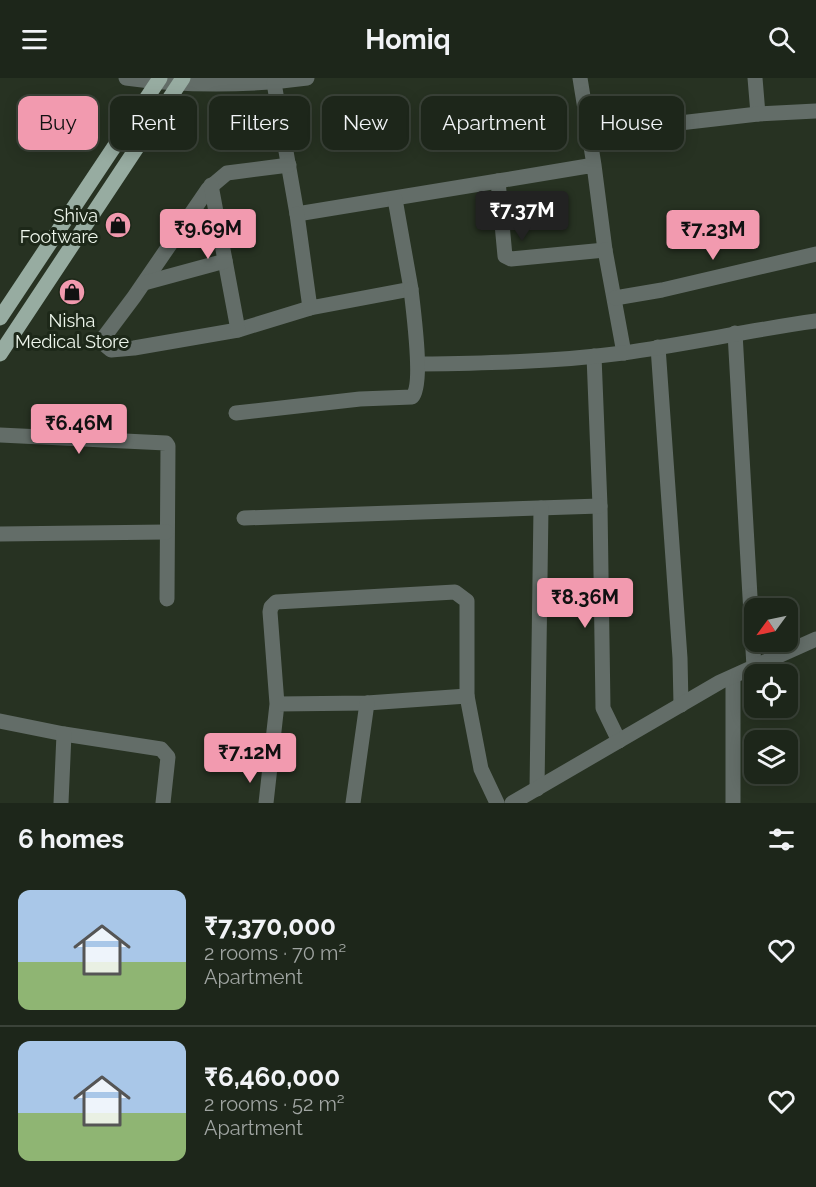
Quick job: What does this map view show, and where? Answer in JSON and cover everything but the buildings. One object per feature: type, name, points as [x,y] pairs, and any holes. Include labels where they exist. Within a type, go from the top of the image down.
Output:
[{"type":"main road","points":[[0,318],[159,80]]},
{"type":"main road","points":[[0,354],[181,80]]},
{"type":"street","points":[[126,78],[274,83],[307,78]]},
{"type":"street","points":[[580,78],[605,250],[624,353]]},
{"type":"street","points":[[755,78],[758,114]]},
{"type":"street","points":[[274,83],[297,214],[310,308]]},
{"type":"street","points":[[684,122],[758,114],[816,111]]},
{"type":"street","points":[[289,165],[227,173],[211,185],[104,337],[105,345],[111,350],[134,348],[238,330],[310,308],[411,289]]},
{"type":"street","points":[[297,214],[594,165]]},
{"type":"street","points":[[498,181],[503,251],[507,258],[605,250]]},
{"type":"street","points":[[211,185],[238,330]]},
{"type":"street","points":[[236,412],[360,399],[412,397],[417,388],[418,364],[411,289],[395,199]]},
{"type":"street","points":[[615,298],[662,290],[816,254]]},
{"type":"street","points":[[144,283],[225,261]]},
{"type":"street","points":[[418,364],[536,361],[624,353],[816,321]]},
{"type":"street","points":[[735,333],[754,664]]},
{"type":"street","points":[[658,346],[680,658],[681,705]]},
{"type":"street","points":[[594,356],[600,506],[603,708],[619,741]]},
{"type":"street","points":[[0,435],[166,443],[168,446],[167,599]]},
{"type":"street","points":[[244,518],[600,506]]},
{"type":"street","points":[[537,789],[541,508]]},
{"type":"street","points":[[0,534],[166,532]]},
{"type":"street","points":[[266,803],[277,704],[270,612],[273,604],[455,592],[467,601],[467,696],[481,769],[497,803]]},
{"type":"street","points":[[761,664],[816,639]]},
{"type":"street","points":[[514,802],[681,705],[744,672]]},
{"type":"street","points":[[733,677],[734,803]]},
{"type":"street","points":[[277,704],[367,703],[467,696]]},
{"type":"street","points":[[353,803],[367,703]]},
{"type":"street","points":[[0,721],[64,734],[161,749],[168,757],[163,803]]},
{"type":"street","points":[[61,803],[64,734]]},
{"type":"place","name":"Shiva Footware","points":[[118,225]]},
{"type":"place","name":"Nisha Medical Store","points":[[72,292]]}]
